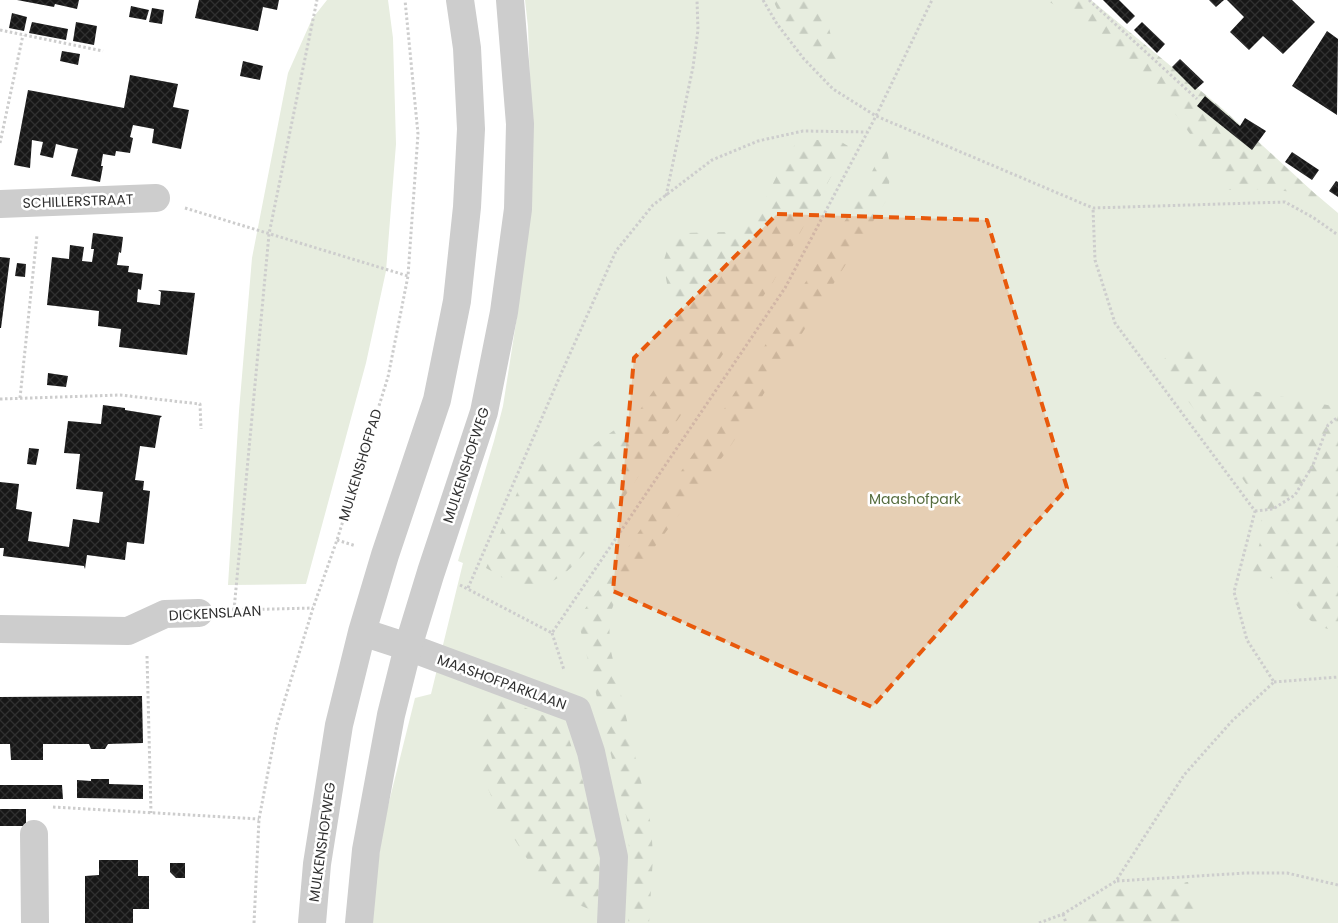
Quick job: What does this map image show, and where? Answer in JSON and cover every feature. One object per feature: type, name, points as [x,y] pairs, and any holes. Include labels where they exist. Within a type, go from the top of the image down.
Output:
[{"type":"street","name":"MULKENSHOFWEG","points":[[312,923],[318,864],[339,725],[362,632],[385,555],[437,400],[457,301],[467,207],[471,129],[467,48],[460,0]]},
{"type":"street","name":"MULKENSHOFWEG","points":[[359,923],[366,850],[391,715],[408,647],[431,572],[484,412],[504,312],[518,208],[520,124],[510,0]]},
{"type":"street","name":"SCHILLERSTRAAT","points":[[0,204],[156,198]]},
{"type":"street","name":"DICKENSLAAN","points":[[0,629],[128,631],[165,614],[200,613]]},
{"type":"street","name":"MAASHOFPARKLAAN","points":[[362,632],[408,647],[577,710],[592,752],[614,857],[611,923]]},
{"type":"street","points":[[34,834],[34,923]]},
{"type":"path","points":[[234,610],[269,234],[317,0]]},
{"type":"path","name":"MULKENSHOFPAD","points":[[254,923],[260,819],[277,725],[388,378],[408,276],[418,134],[405,0]]},
{"type":"path","points":[[666,196],[694,67],[698,30],[696,0]]},
{"type":"path","points":[[763,0],[777,24],[804,59],[832,89],[876,116],[1093,208],[1285,202],[1314,218],[1338,235]]},
{"type":"path","points":[[431,572],[468,588],[552,632],[785,288],[876,116],[932,0]]},
{"type":"path","points":[[1089,0],[1197,99]]},
{"type":"path","points":[[0,30],[103,51]]},
{"type":"path","points":[[0,143],[22,35]]},
{"type":"path","points":[[468,588],[616,251],[653,205],[712,160],[758,141],[803,131],[867,132]]},
{"type":"path","points":[[156,198],[408,276]]},
{"type":"path","points":[[20,398],[41,202]]},
{"type":"path","points":[[1093,208],[1095,260],[1115,323],[1255,511]]},
{"type":"path","points":[[0,399],[120,395],[200,404],[201,429]]},
{"type":"path","points":[[1255,511],[1274,509],[1295,495],[1314,465],[1328,425],[1338,417]]},
{"type":"path","points":[[1255,511],[1234,592],[1247,640],[1274,682]]},
{"type":"path","name":"DICKENSLAAN","points":[[200,613],[313,608]]},
{"type":"path","points":[[147,622],[151,813]]},
{"type":"path","points":[[1039,923],[1063,914],[1116,882],[1184,775],[1232,721],[1274,682],[1338,677]]},
{"type":"path","points":[[34,834],[53,807],[260,819]]},
{"type":"path","points":[[1116,882],[1246,872],[1287,873],[1338,885]]},
{"type":"path","points":[[1063,914],[1066,923]]},
{"type":"highlighted area","points":[[777,214],[987,220],[1067,488],[872,707],[613,591],[634,358]]},
{"type":"green space","points":[[327,0],[388,0],[393,38],[396,144],[386,271],[366,363],[306,584],[228,585],[239,411],[252,258],[288,73],[312,19]]},
{"type":"green space","name":"Maashofpark","points":[[525,0],[1086,0],[1338,213],[1338,923],[369,923],[384,822],[415,698],[431,694],[463,563],[458,561],[503,406],[518,310],[530,83]]},
{"type":"green space","points":[[773,0],[822,0],[838,64],[827,64],[804,51],[790,37]]},
{"type":"green space","points":[[1045,0],[1091,0],[1224,110],[1325,203],[1299,193],[1270,189],[1227,190],[1178,117],[1139,71],[1096,32]]},
{"type":"green space","points":[[798,140],[838,140],[848,146],[773,282],[589,548],[575,564],[558,578],[539,586],[517,585],[486,568],[529,464],[558,460],[589,448],[637,414],[656,387],[671,359],[674,319],[663,263],[670,241],[683,233],[729,232],[746,225],[765,200],[784,161]]},
{"type":"green space","points":[[886,144],[891,172],[886,201],[730,447],[616,598],[609,617],[610,647],[651,825],[653,856],[649,923],[628,923],[631,877],[627,820],[580,628],[580,616],[719,417],[855,205]]},
{"type":"green space","points":[[1197,349],[1215,370],[1242,389],[1338,407],[1338,567],[1327,572],[1338,579],[1338,630],[1327,629],[1318,625],[1303,614],[1280,580],[1250,574],[1263,533],[1259,503],[1208,428],[1160,363],[1174,350]]},
{"type":"green space","points":[[499,699],[564,724],[593,812],[600,860],[598,913],[570,901],[535,871],[502,820],[480,771],[482,718]]},
{"type":"green space","points":[[1188,882],[1194,908],[1193,923],[1075,923],[1073,916],[1105,893],[1118,888]]},
{"type":"building","points":[[17,0],[79,0],[77,9],[55,4],[54,7]]},
{"type":"building","points":[[199,0],[279,0],[277,10],[263,7],[258,31],[195,18]]},
{"type":"building","points":[[1103,0],[1119,0],[1135,16],[1127,24]]},
{"type":"building","points":[[1209,0],[1224,0],[1216,7]]},
{"type":"building","points":[[1227,0],[1292,0],[1315,22],[1283,54],[1263,36],[1249,50],[1230,32],[1244,17]]},
{"type":"building","points":[[131,6],[149,10],[146,20],[129,17]]},
{"type":"building","points":[[152,8],[164,10],[162,24],[149,22]]},
{"type":"building","points":[[12,13],[27,17],[24,31],[9,28]]},
{"type":"building","points":[[32,22],[68,29],[66,40],[29,33]]},
{"type":"building","points":[[76,22],[97,26],[94,45],[73,41]]},
{"type":"building","points":[[1142,22],[1165,44],[1157,53],[1134,30]]},
{"type":"building","points":[[1327,31],[1338,39],[1337,115],[1292,86]]},
{"type":"building","points":[[62,51],[80,54],[78,65],[60,61]]},
{"type":"building","points":[[1180,59],[1204,82],[1195,90],[1172,67]]},
{"type":"building","points":[[243,61],[263,66],[260,80],[240,76]]},
{"type":"building","points":[[130,75],[178,84],[173,107],[189,110],[181,149],[152,143],[154,129],[133,125],[130,137],[133,138],[130,153],[116,151],[115,156],[103,154],[100,182],[71,176],[78,149],[56,144],[53,158],[40,155],[43,142],[32,140],[30,168],[14,165],[28,90],[124,108]]},
{"type":"building","points":[[1205,96],[1240,126],[1245,118],[1266,131],[1252,150],[1197,106]]},
{"type":"building","points":[[1292,152],[1319,170],[1312,180],[1285,162]]},
{"type":"building","points":[[1336,181],[1338,182],[1338,197],[1329,191]]},
{"type":"building","points":[[93,233],[123,237],[117,265],[129,266],[128,272],[143,274],[141,290],[138,289],[137,302],[160,305],[161,292],[158,290],[195,293],[187,355],[119,347],[121,329],[98,326],[99,311],[47,305],[52,257],[69,259],[70,245],[84,247],[82,261],[92,262],[94,249],[91,249]]},
{"type":"building","points":[[0,257],[10,258],[1,328],[0,328]]},
{"type":"building","points":[[17,263],[26,264],[25,277],[15,276]]},
{"type":"building","points":[[48,373],[68,376],[66,387],[47,385]]},
{"type":"building","points":[[103,405],[162,416],[160,418],[155,448],[140,446],[135,480],[144,481],[143,490],[150,491],[144,544],[127,542],[125,560],[87,555],[85,569],[84,566],[3,556],[4,548],[0,548],[0,482],[19,484],[16,509],[32,512],[28,541],[69,547],[73,519],[99,523],[103,492],[76,489],[80,454],[64,453],[68,421],[101,424]]},
{"type":"building","points":[[29,448],[39,449],[36,465],[27,464]]},
{"type":"building","points":[[142,696],[143,743],[108,744],[105,749],[91,749],[89,744],[43,744],[43,760],[11,760],[10,744],[0,744],[0,697]]},
{"type":"building","points":[[91,779],[109,779],[109,784],[143,785],[143,799],[77,798],[77,780],[91,781]]},
{"type":"building","points":[[0,785],[62,785],[63,799],[0,799]]},
{"type":"building","points":[[0,809],[26,809],[26,826],[0,826]]},
{"type":"building","points":[[99,860],[138,860],[138,876],[149,876],[149,909],[133,909],[133,923],[85,923],[85,876],[99,875]]},
{"type":"building","points":[[170,863],[185,863],[185,878],[176,878],[170,872]]}]
